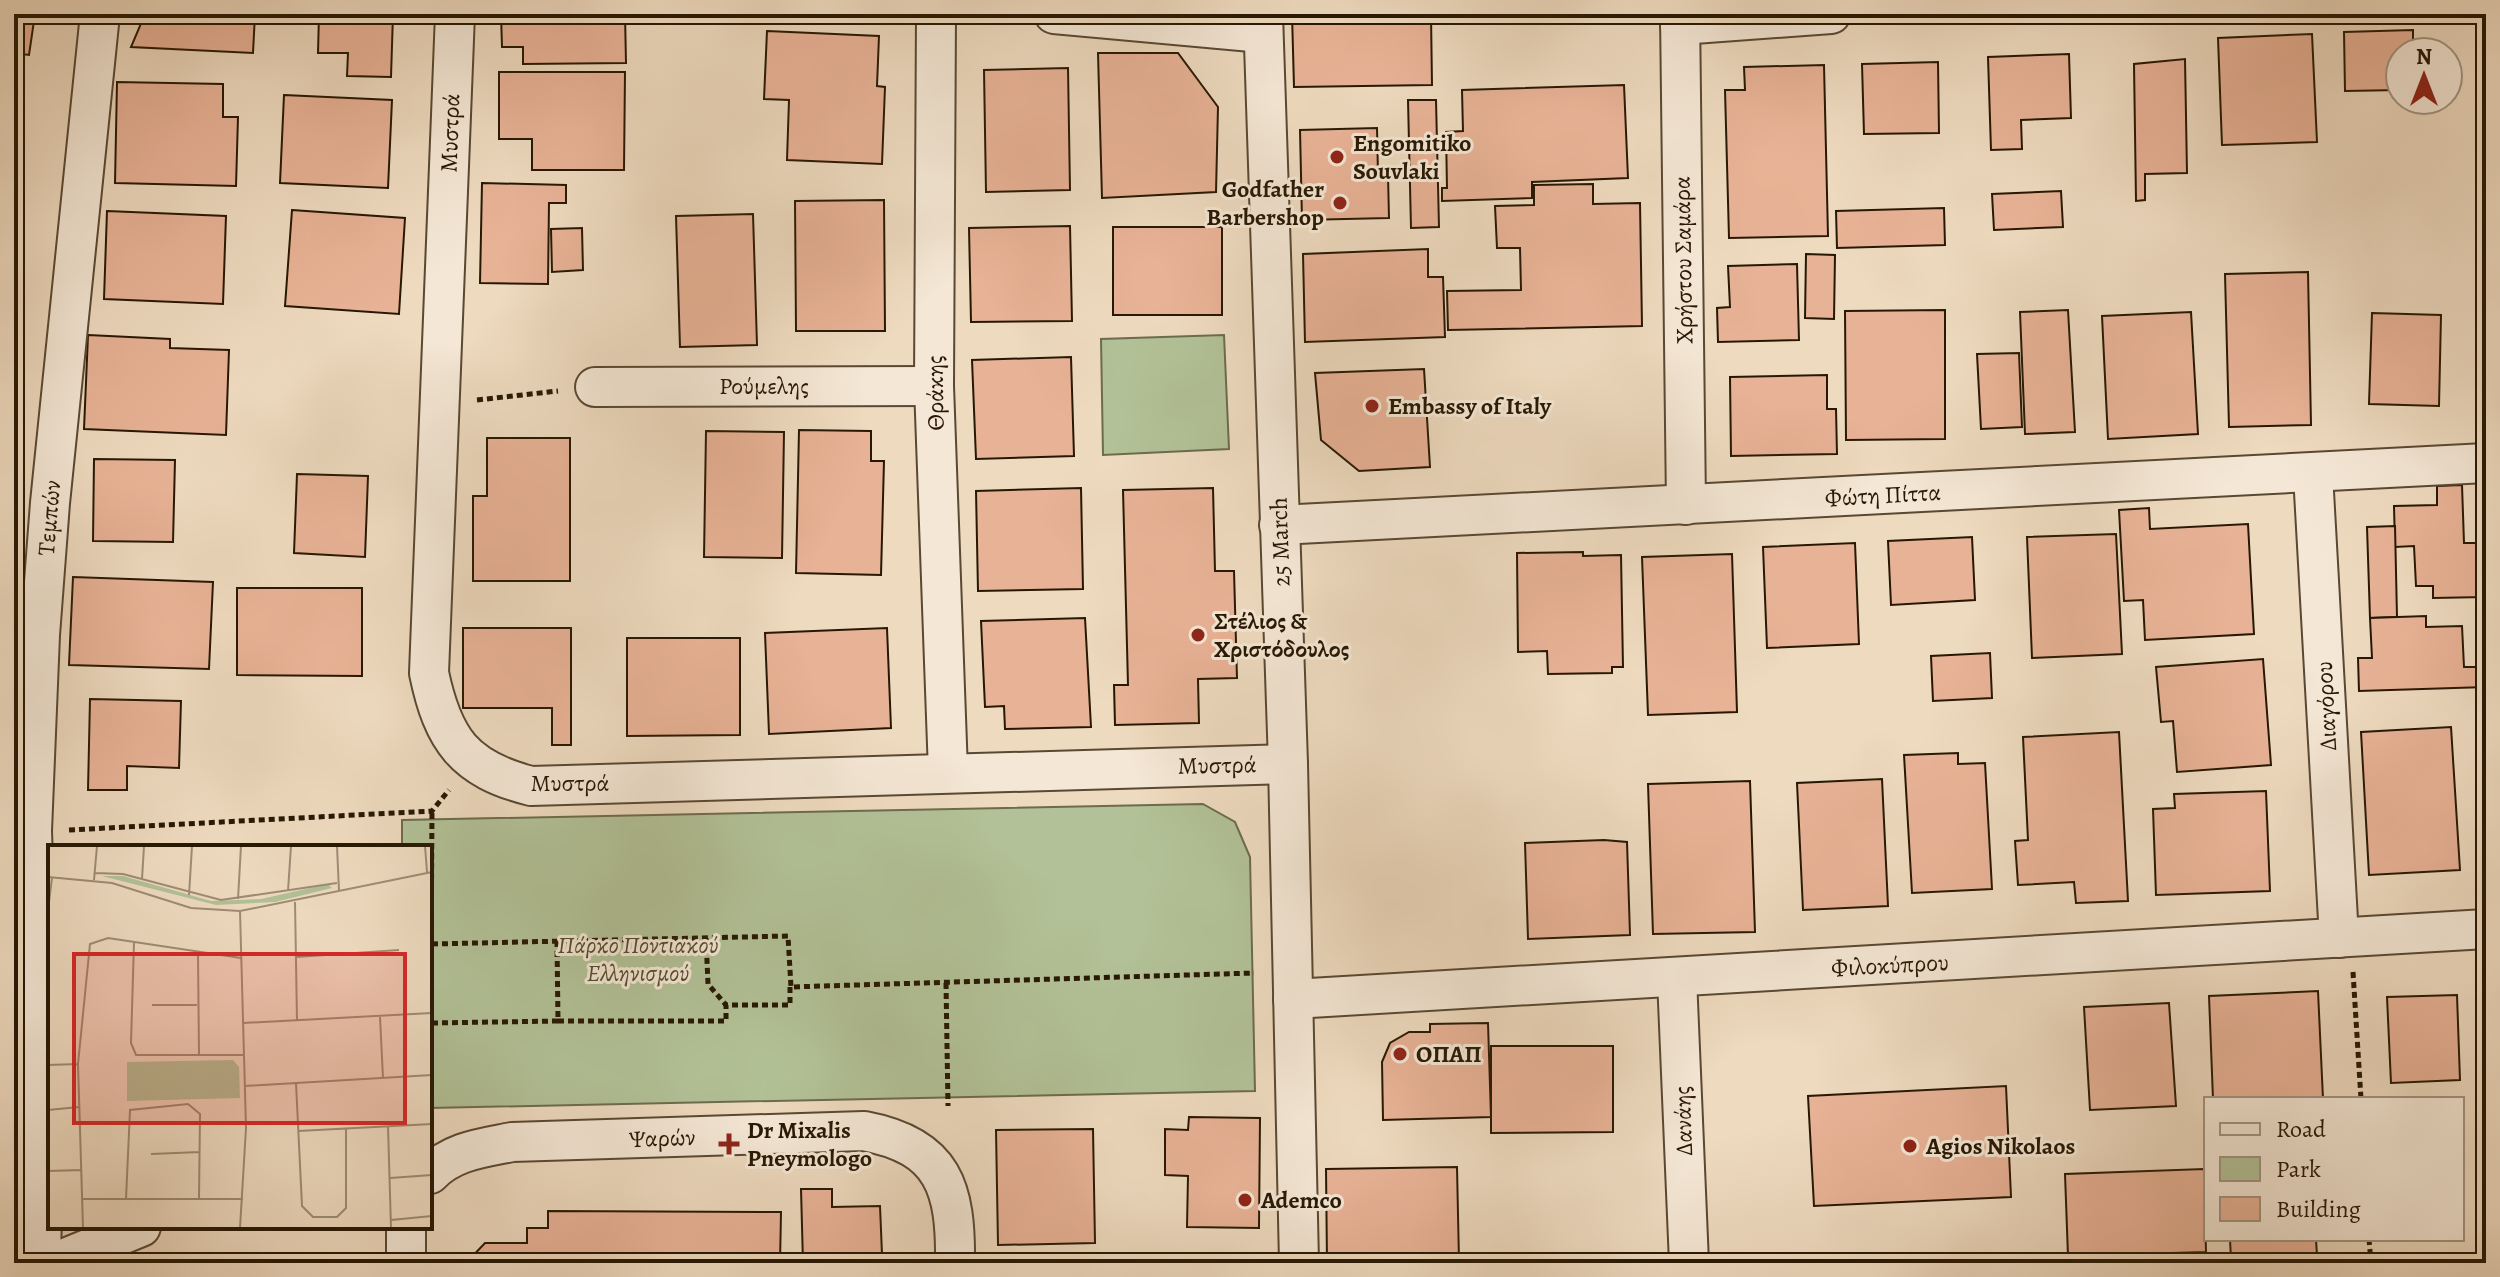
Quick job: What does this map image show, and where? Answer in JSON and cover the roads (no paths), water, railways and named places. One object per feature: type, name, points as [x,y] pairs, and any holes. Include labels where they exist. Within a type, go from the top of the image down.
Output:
[{"type":"street","name":"Τεμπών","points":[[41,1263],[28,1157],[23,832],[50,503],[100,14]]},
{"type":"street","name":"Μυστρά","points":[[455,14],[429,673],[436,707],[449,737],[471,761],[499,778],[531,786],[1288,764]]},
{"type":"street","name":"Θράκης","points":[[936,14],[934,386],[948,772]]},
{"type":"street","points":[[1054,14],[1263,23]]},
{"type":"street","points":[[1680,19],[1831,14]]},
{"type":"street","name":"Χρήστου Σαμάρα","points":[[1680,19],[1686,505]]},
{"type":"street","name":"25 March","points":[[1263,23],[1288,764],[1299,1263]]},
{"type":"street","name":"Ρούμελης","points":[[595,387],[934,386]]},
{"type":"street","name":"Φώτη Πίττα","points":[[1279,525],[2486,463]]},
{"type":"street","name":"Διαγόρου","points":[[2313,474],[2339,938]]},
{"type":"street","name":"Φιλοκύπρου","points":[[1293,999],[2486,929]]},
{"type":"street","name":"Δανάης","points":[[1677,978],[1689,1263]]},
{"type":"street","name":"Ψαρών","points":[[432,1172],[440,1164],[462,1153],[512,1142],[864,1131],[888,1136],[928,1156],[941,1172],[954,1212],[955,1263]]},
{"type":"street","points":[[53,1263],[136,1229]]},
{"type":"street","points":[[406,1229],[406,1263]]},
{"type":"place","name":"Engomitiko Souvlaki","points":[[1337,157]]},
{"type":"place","name":"Godfather Barbershop","points":[[1340,203]]},
{"type":"place","name":"Embassy of Italy","points":[[1372,406]]},
{"type":"place","name":"Στέλιος & Χριστόδουλος","points":[[1198,635]]},
{"type":"place","name":"ΟΠΑΠ","points":[[1400,1054]]},
{"type":"place","name":"Dr Mixalis Pneymologo","points":[[729,1144]]},
{"type":"place","name":"Agios Nikolaos","points":[[1910,1146]]},
{"type":"place","name":"Ademco","points":[[1245,1200]]},
{"type":"park label","name":"Πάρκο Ποντιακού Ελληνισμού","points":[[638,959]]}]
